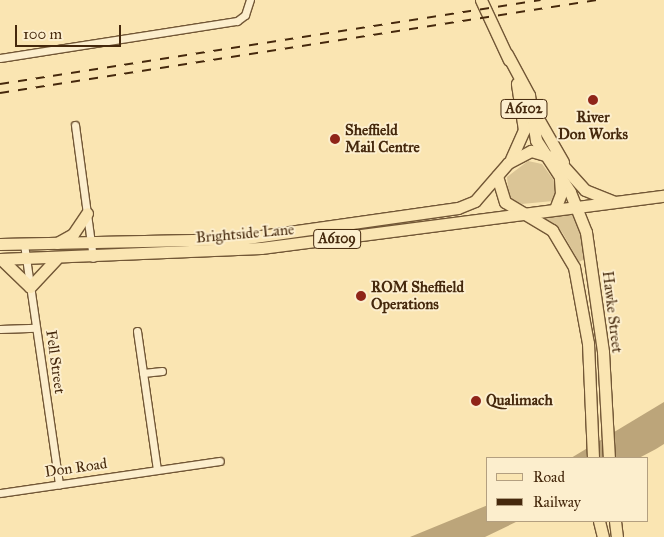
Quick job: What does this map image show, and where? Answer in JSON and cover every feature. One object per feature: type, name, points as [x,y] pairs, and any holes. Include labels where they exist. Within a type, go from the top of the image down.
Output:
[{"type":"main road","name":"A6102","points":[[481,0],[531,102],[536,140],[543,153]]},
{"type":"main road","name":"A6102","points":[[506,54],[524,110],[523,134],[508,163]]},
{"type":"main road","points":[[531,102],[562,171],[562,193],[555,209]]},
{"type":"main road","points":[[614,202],[585,190],[543,153],[526,152],[508,163],[497,176],[503,199],[522,212],[578,208],[664,196]]},
{"type":"main road","name":"Hawke Street","points":[[562,171],[578,208],[588,242],[607,411],[609,457]]},
{"type":"main road","name":"Brightside Lane","points":[[0,244],[240,239],[378,222],[464,207],[482,196],[497,176]]},
{"type":"main road","name":"Hawke Street","points":[[522,212],[552,230],[574,267],[588,342],[593,457]]},
{"type":"main road","name":"Brightside Lane","points":[[1,259],[93,259],[260,248],[522,212]]},
{"type":"main road","points":[[56,244],[73,234],[87,213]]},
{"type":"main road","points":[[1,259],[30,287],[56,259]]},
{"type":"main road","points":[[599,522],[603,537]]},
{"type":"main road","points":[[615,522],[617,537]]},
{"type":"street","points":[[0,58],[237,21],[245,15],[250,0]]},
{"type":"street","points":[[75,125],[93,259]]},
{"type":"street","name":"Fell Street","points":[[24,244],[59,484]]},
{"type":"street","points":[[0,330],[36,328]]},
{"type":"street","points":[[137,331],[157,470]]},
{"type":"street","points":[[143,373],[162,371]]},
{"type":"street","name":"Don Road","points":[[0,493],[220,461]]},
{"type":"shaded area","points":[[528,161],[542,164],[558,186],[553,201],[522,204],[509,198],[507,177]]},
{"type":"shaded area","points":[[574,212],[583,245],[583,260],[579,262],[562,232],[540,215]]},
{"type":"shaded area","points":[[664,402],[664,444],[656,449],[641,457],[573,457]]},
{"type":"shaded area","points":[[487,505],[487,522],[516,522],[485,537],[410,537]]},
{"type":"railway","points":[[0,84],[541,0]]},
{"type":"railway","points":[[0,93],[597,0]]},
{"type":"place","name":"River Don Works","points":[[593,100]]},
{"type":"place","name":"Sheffield Mail Centre","points":[[335,139]]},
{"type":"place","name":"ROM Sheffield Operations","points":[[361,296]]},
{"type":"place","name":"Qualimach","points":[[476,401]]}]
